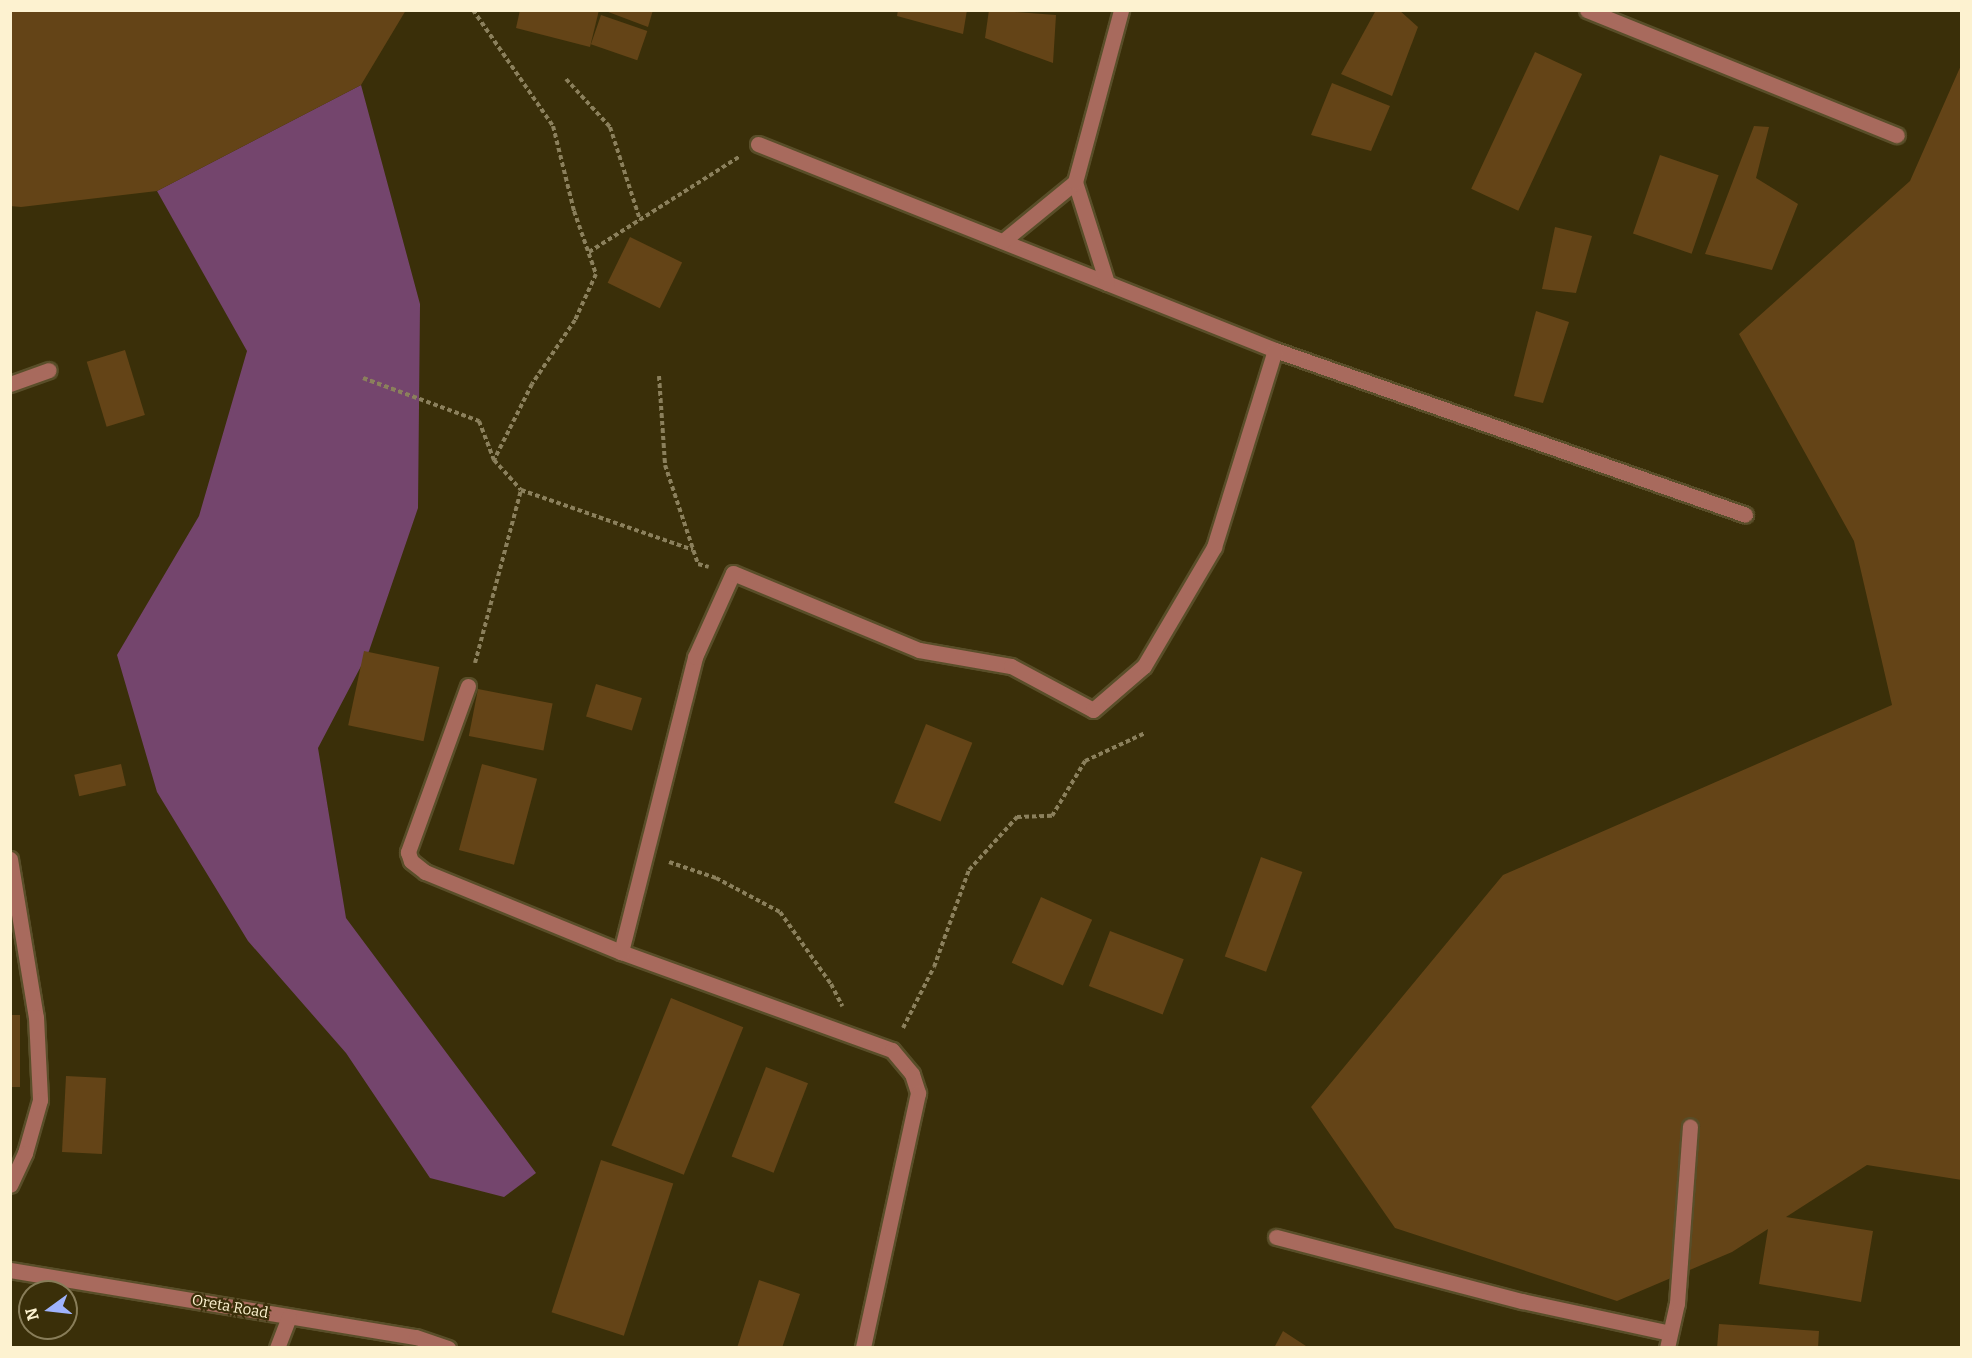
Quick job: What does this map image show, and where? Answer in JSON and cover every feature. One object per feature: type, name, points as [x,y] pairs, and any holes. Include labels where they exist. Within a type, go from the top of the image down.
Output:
[{"type":"street","points":[[1107,283],[1075,182],[1121,10]]},
{"type":"street","points":[[1587,10],[1897,135]]},
{"type":"street","points":[[758,144],[1275,350],[1745,515]]},
{"type":"street","points":[[1003,241],[1075,182]]},
{"type":"street","points":[[621,952],[694,657],[733,573],[919,651],[1011,666],[1093,710],[1144,666],[1214,547],[1275,350]]},
{"type":"street","points":[[10,384],[49,370]]},
{"type":"street","points":[[468,686],[408,852],[411,861],[425,872],[621,952],[892,1050],[912,1074],[918,1093],[863,1347]]},
{"type":"street","points":[[10,859],[36,1017],[40,1100],[10,1185]]},
{"type":"street","points":[[1276,1237],[1669,1340],[1677,1304],[1690,1126]]},
{"type":"street","name":"Oreta Road","points":[[10,1270],[416,1338],[448,1347]]},
{"type":"street","points":[[278,1347],[289,1317]]},
{"type":"path","points":[[472,10],[553,126],[574,211],[596,274],[574,320],[532,384],[494,460]]},
{"type":"path","points":[[566,79],[610,127],[640,220]]},
{"type":"path","points":[[589,252],[758,144]]},
{"type":"path","points":[[659,376],[665,465],[698,564],[733,573]]},
{"type":"path","points":[[363,378],[479,421],[494,460],[521,490],[693,550]]},
{"type":"path","points":[[468,686],[521,490]]},
{"type":"path","points":[[892,1050],[934,967],[969,870],[1017,817],[1052,816],[1085,762],[1145,733]]},
{"type":"path","points":[[646,854],[716,878],[780,912],[831,984],[858,1039]]},
{"type":"shaded area","points":[[361,85],[420,304],[418,508],[369,651],[318,748],[346,918],[536,1173],[504,1197],[430,1178],[346,1053],[248,941],[157,792],[117,655],[199,516],[247,351],[157,191]]},
{"type":"building","points":[[10,10],[406,10],[361,85],[157,191],[21,207],[10,206]]},
{"type":"building","points":[[520,10],[599,10],[590,47],[516,28]]},
{"type":"building","points":[[603,10],[653,10],[648,27]]},
{"type":"building","points":[[898,10],[967,10],[963,34],[897,16]]},
{"type":"building","points":[[989,10],[1056,15],[1053,63],[985,38]]},
{"type":"building","points":[[1376,10],[1399,10],[1418,27],[1392,96],[1341,74]]},
{"type":"building","points":[[601,15],[647,31],[637,60],[591,44]]},
{"type":"building","points":[[1535,52],[1582,74],[1518,211],[1471,189]]},
{"type":"building","points":[[1962,63],[1962,1180],[1867,1165],[1786,1217],[1873,1231],[1861,1302],[1759,1284],[1768,1229],[1732,1252],[1617,1301],[1395,1228],[1311,1107],[1503,875],[1892,705],[1854,541],[1739,334],[1910,181]]},
{"type":"building","points":[[1332,83],[1390,106],[1371,151],[1311,135]]},
{"type":"building","points":[[1754,126],[1769,127],[1756,178],[1798,204],[1772,270],[1705,254]]},
{"type":"building","points":[[1660,155],[1719,175],[1692,254],[1633,233]]},
{"type":"building","points":[[1555,227],[1592,236],[1576,293],[1542,289]]},
{"type":"building","points":[[630,237],[682,262],[660,308],[608,283]]},
{"type":"building","points":[[1536,311],[1569,322],[1543,403],[1514,396]]},
{"type":"building","points":[[125,350],[145,415],[107,427],[87,362]]},
{"type":"building","points":[[364,651],[439,667],[424,741],[348,725]]},
{"type":"building","points":[[596,684],[642,698],[632,731],[586,717]]},
{"type":"building","points":[[478,689],[553,704],[543,751],[469,736]]},
{"type":"building","points":[[926,724],[972,743],[941,822],[894,803]]},
{"type":"building","points":[[121,764],[126,785],[79,796],[74,775]]},
{"type":"building","points":[[482,764],[537,779],[514,865],[459,850]]},
{"type":"building","points":[[1261,857],[1302,872],[1266,972],[1225,957]]},
{"type":"building","points":[[1041,897],[1092,920],[1063,986],[1012,963]]},
{"type":"building","points":[[1110,931],[1184,959],[1163,1014],[1089,986]]},
{"type":"building","points":[[671,998],[743,1027],[684,1175],[611,1145]]},
{"type":"building","points":[[10,1015],[20,1015],[20,1087],[10,1087]]},
{"type":"building","points":[[766,1067],[808,1083],[774,1173],[732,1157]]},
{"type":"building","points":[[66,1076],[106,1078],[102,1154],[62,1152]]},
{"type":"building","points":[[601,1160],[673,1183],[624,1336],[552,1312]]},
{"type":"building","points":[[759,1280],[800,1294],[782,1348],[737,1348]]},
{"type":"building","points":[[1719,1324],[1819,1331],[1818,1348],[1717,1348]]},
{"type":"building","points":[[1283,1331],[1309,1348],[1274,1348]]}]
